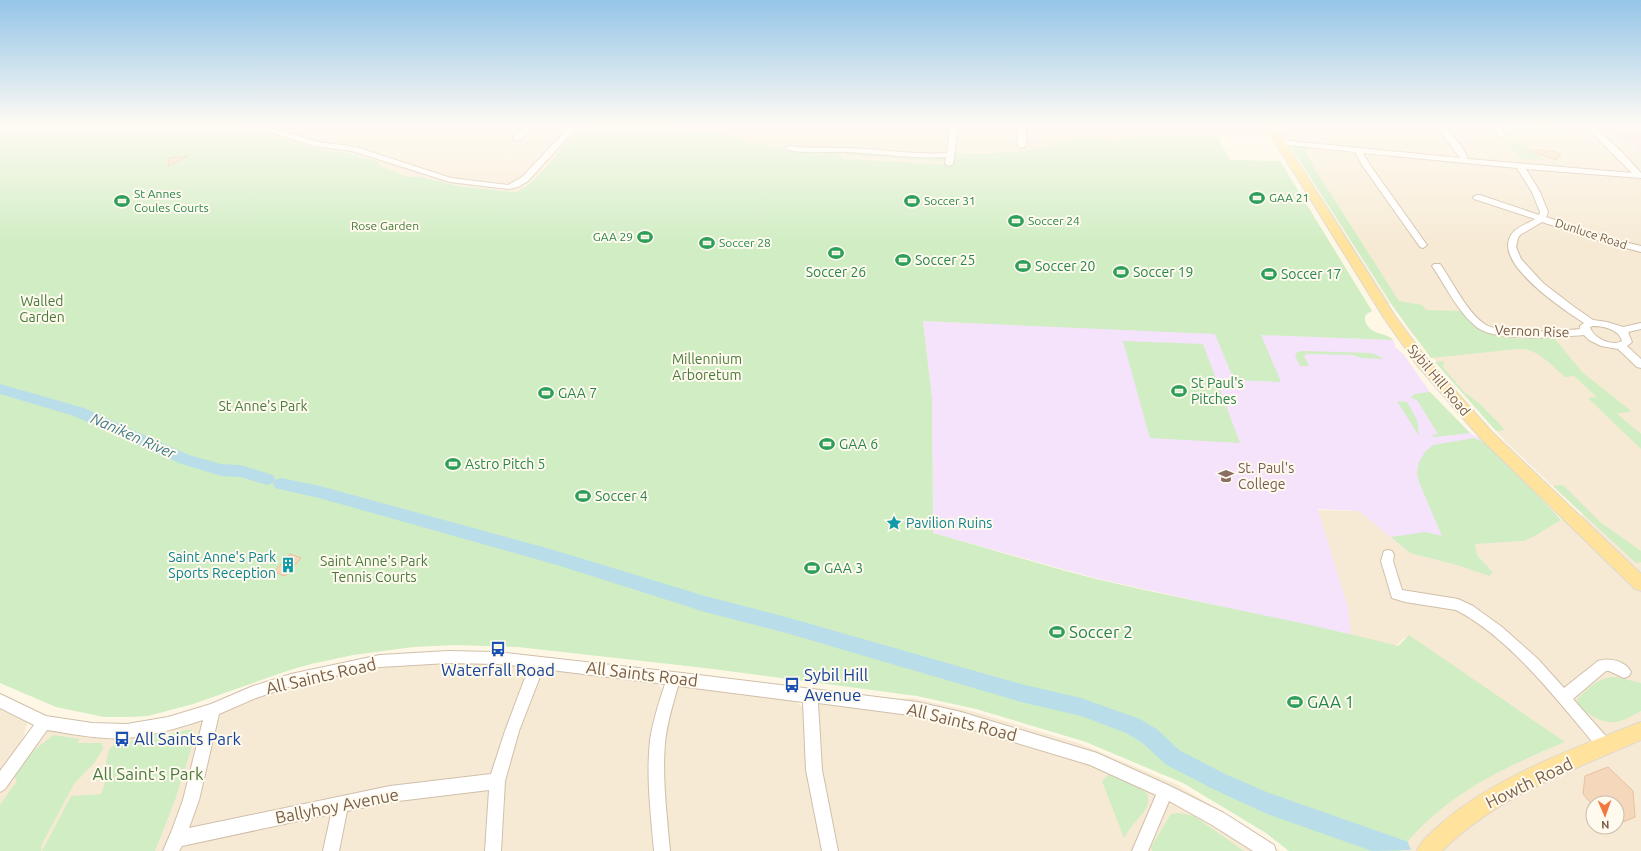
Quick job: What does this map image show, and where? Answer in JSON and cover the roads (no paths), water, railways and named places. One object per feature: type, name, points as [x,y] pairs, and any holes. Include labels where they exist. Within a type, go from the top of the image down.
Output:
[{"type":"main road","name":"Sybil Hill Road","points":[[1294,166],[1392,321],[1422,362],[1487,436],[1641,584]]},
{"type":"main road","name":"Howth Road","points":[[1428,851],[1437,840],[1464,817],[1519,784],[1641,732]]},
{"type":"street","points":[[406,166],[450,180],[508,187],[525,180],[538,166]]},
{"type":"street","points":[[1367,166],[1423,245]]},
{"type":"street","points":[[1517,166],[1640,175]]},
{"type":"street","name":"Dunluce Road","points":[[1520,166],[1540,200],[1544,212],[1542,218],[1516,235],[1511,244],[1515,258],[1528,273],[1575,313],[1601,342],[1620,346]]},
{"type":"street","points":[[1631,166],[1640,175]]},
{"type":"street","name":"Dunluce Road","points":[[1477,197],[1606,240],[1641,249]]},
{"type":"street","name":"Vernon Rise","points":[[1437,266],[1468,312],[1484,328],[1507,333],[1588,327]]},
{"type":"street","points":[[1588,327],[1603,324],[1621,331],[1625,335],[1627,342],[1620,346],[1641,365]]},
{"type":"street","points":[[1621,331],[1641,326]]},
{"type":"street","points":[[1388,555],[1387,561],[1397,594],[1405,597],[1458,606],[1468,610],[1516,647],[1533,663],[1606,747]]},
{"type":"street","name":"All Saints Road","points":[[0,702],[44,722],[92,730],[127,731],[168,724],[213,710],[253,692],[297,678],[380,661],[467,657],[496,658],[674,678],[811,696],[860,700],[918,709],[961,719],[1092,758],[1165,791],[1218,819],[1268,851]]},
{"type":"street","points":[[493,851],[497,781],[512,731],[538,663]]},
{"type":"street","points":[[1563,698],[1603,666],[1611,665],[1624,672]]},
{"type":"street","points":[[662,851],[657,787],[657,749],[665,709],[674,678]]},
{"type":"street","points":[[811,696],[810,707],[814,770],[830,851]]},
{"type":"street","points":[[174,845],[193,790],[213,710]]},
{"type":"street","points":[[0,784],[44,722]]},
{"type":"street","name":"Ballyhoy Avenue","points":[[174,845],[341,804],[390,794],[497,781]]},
{"type":"street","points":[[1143,850],[1165,791]]},
{"type":"street","points":[[331,851],[341,804]]},
{"type":"waterway","name":"Naniken River","points":[[0,389],[79,412],[184,459],[221,470],[240,471],[267,479]]},
{"type":"waterway","points":[[281,484],[318,492]]},
{"type":"waterway","points":[[320,492],[557,558],[705,604],[786,625],[1021,693],[1081,707],[1133,726],[1151,737],[1172,757],[1218,781],[1267,803],[1400,850]]},
{"type":"place","name":"GAA 21","points":[[1257,198]]},
{"type":"place","name":"St Annes Coules Courts","points":[[122,201]]},
{"type":"place","name":"Soccer 31","points":[[912,201]]},
{"type":"place","name":"Soccer 24","points":[[1016,221]]},
{"type":"place","name":"GAA 29","points":[[645,237]]},
{"type":"place","name":"Soccer 28","points":[[707,243]]},
{"type":"place","name":"Soccer 26","points":[[836,253]]},
{"type":"place","name":"Soccer 25","points":[[903,260]]},
{"type":"place","name":"Soccer 20","points":[[1023,266]]},
{"type":"place","name":"Soccer 19","points":[[1121,272]]},
{"type":"place","name":"Soccer 17","points":[[1269,274]]},
{"type":"place","name":"St Paul's Pitches","points":[[1179,391]]},
{"type":"place","name":"GAA 7","points":[[546,393]]},
{"type":"place","name":"GAA 6","points":[[827,444]]},
{"type":"place","name":"Astro Pitch 5","points":[[453,464]]},
{"type":"place","name":"St. Paul's College","points":[[1226,476]]},
{"type":"place","name":"Soccer 4","points":[[583,496]]},
{"type":"place","name":"Pavilion Ruins","points":[[894,523]]},
{"type":"place","name":"Saint Anne's Park Sports Reception","points":[[288,565]]},
{"type":"place","name":"GAA 3","points":[[812,568]]},
{"type":"place","name":"Soccer 2","points":[[1057,632]]},
{"type":"place","name":"Waterfall Road","points":[[498,649]]},
{"type":"place","name":"Sybil Hill Avenue","points":[[792,685]]},
{"type":"place","name":"GAA 1","points":[[1295,702]]},
{"type":"place","name":"All Saints Park","points":[[122,739]]},
{"type":"park label","name":"Rose Garden","points":[[385,226]]},
{"type":"park label","name":"Walled Garden","points":[[42,310]]},
{"type":"park label","name":"Millennium Arboretum","points":[[707,368]]},
{"type":"park label","name":"St Anne's Park","points":[[263,406]]},
{"type":"park label","name":"Saint Anne's Park Tennis Courts","points":[[374,570]]},
{"type":"park label","name":"All Saint's Park","points":[[148,774]]}]
